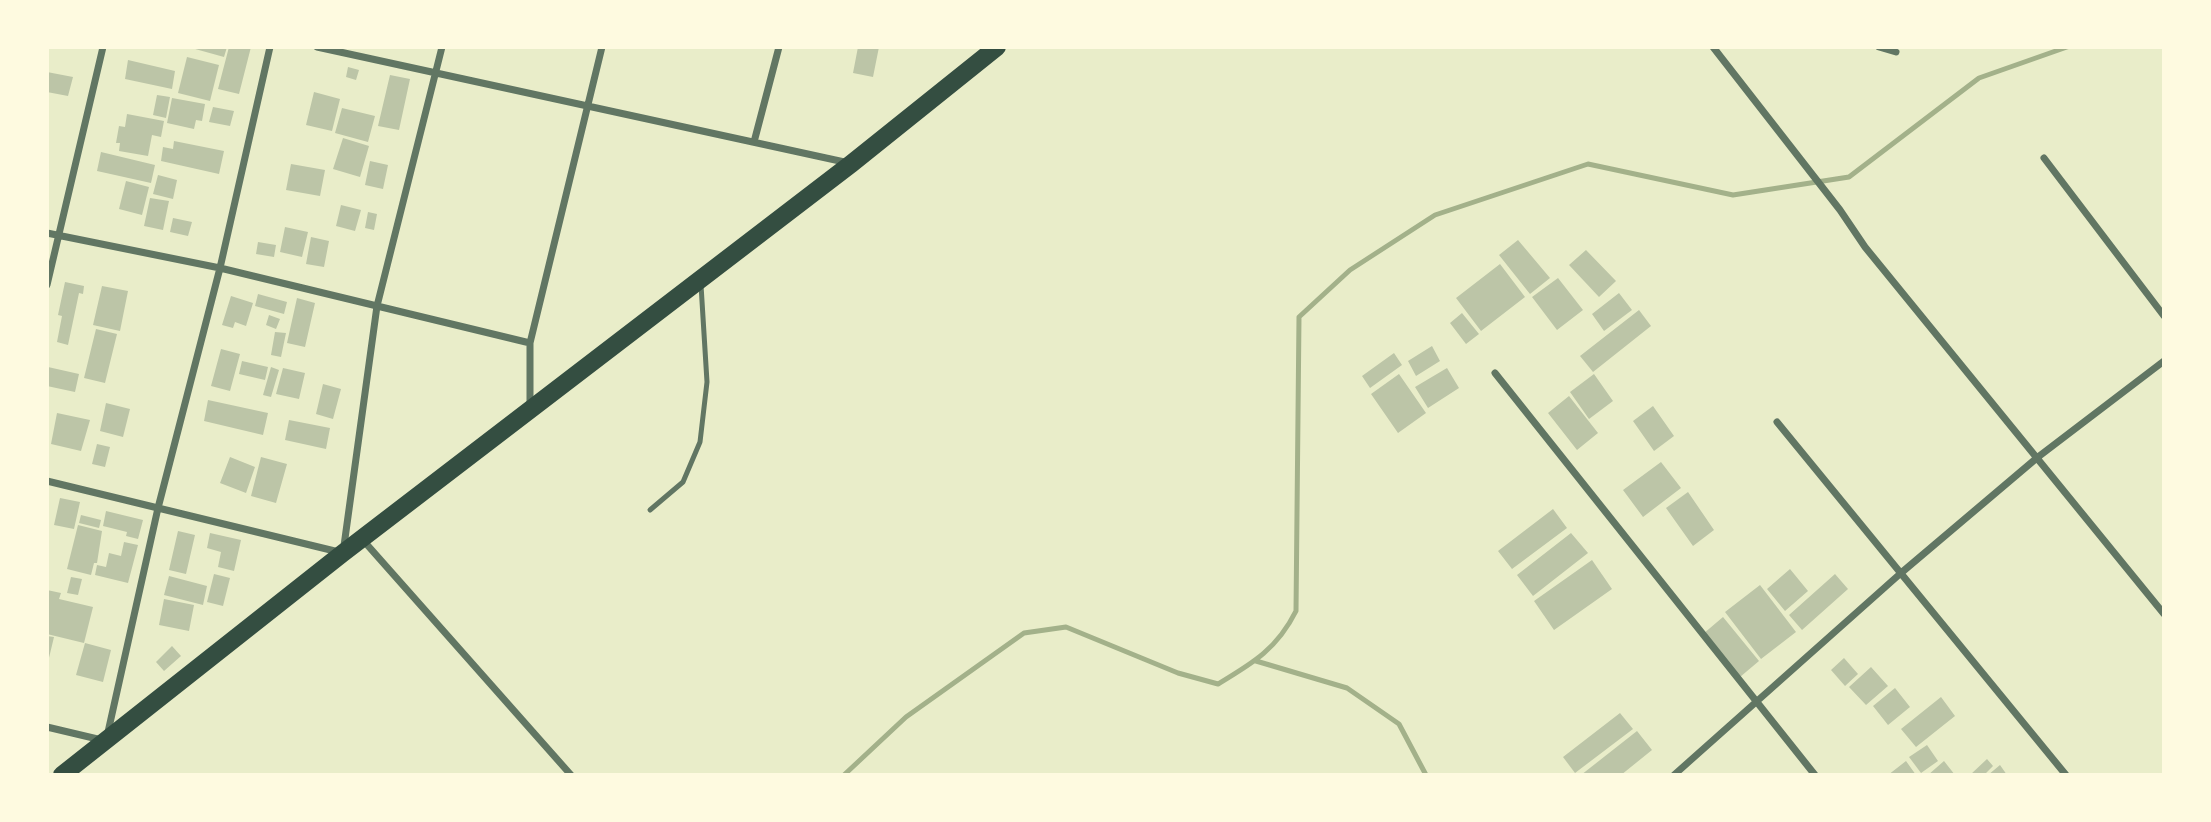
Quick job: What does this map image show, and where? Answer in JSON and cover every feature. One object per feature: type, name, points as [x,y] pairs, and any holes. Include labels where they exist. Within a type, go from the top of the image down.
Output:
[{"type":"main road","points":[[62,775],[362,538],[701,279],[998,47]]},
{"type":"street","points":[[47,285],[103,47]]},
{"type":"street","points":[[47,727],[106,741],[158,508],[220,268],[270,47]]},
{"type":"street","points":[[317,47],[851,163]]},
{"type":"street","points":[[47,481],[343,553],[377,306],[442,47]]},
{"type":"street","points":[[530,409],[530,343],[602,47]]},
{"type":"street","points":[[754,142],[779,47]]},
{"type":"street","points":[[1713,47],[1840,210],[1865,247],[2164,614]]},
{"type":"street","points":[[1879,47],[1896,52]]},
{"type":"street","points":[[2044,158],[2164,316]]},
{"type":"street","points":[[47,233],[220,268],[530,343]]},
{"type":"street","points":[[1674,775],[1901,573],[2038,457],[2164,361]]},
{"type":"street","points":[[1494,373],[1815,775]]},
{"type":"street","points":[[1777,422],[2066,775]]},
{"type":"street","points":[[362,538],[571,775]]},
{"type":"lane","points":[[650,510],[682,482],[700,442],[707,382],[701,279]]},
{"type":"building","points":[[188,47],[227,47],[224,57]]},
{"type":"building","points":[[229,47],[251,47],[239,94],[218,89]]},
{"type":"building","points":[[858,47],[879,47],[873,77],[853,73]]},
{"type":"building","points":[[187,57],[219,65],[210,101],[178,93]]},
{"type":"building","points":[[128,60],[175,71],[172,89],[125,79]]},
{"type":"building","points":[[348,67],[359,70],[356,80],[346,77]]},
{"type":"building","points":[[47,72],[73,77],[68,96],[47,92]]},
{"type":"building","points":[[390,75],[410,79],[399,130],[378,126]]},
{"type":"building","points":[[314,92],[340,99],[332,131],[306,125]]},
{"type":"building","points":[[157,95],[170,97],[166,118],[153,115]]},
{"type":"building","points":[[172,98],[205,104],[202,121],[196,120],[194,129],[167,123]]},
{"type":"building","points":[[213,107],[234,111],[230,126],[209,122]]},
{"type":"building","points":[[342,108],[375,116],[368,142],[335,133]]},
{"type":"building","points":[[127,114],[164,121],[161,137],[152,135],[148,156],[119,151],[120,143],[116,143],[119,126],[125,127]]},
{"type":"building","points":[[343,138],[369,146],[360,177],[333,169]]},
{"type":"building","points":[[174,141],[224,151],[219,174],[161,161],[163,147],[173,149]]},
{"type":"building","points":[[101,152],[155,165],[151,183],[97,171]]},
{"type":"building","points":[[370,161],[388,165],[383,189],[365,185]]},
{"type":"building","points":[[291,164],[325,170],[320,196],[286,190]]},
{"type":"building","points":[[158,175],[177,180],[173,199],[153,194]]},
{"type":"building","points":[[126,181],[149,187],[142,215],[119,209]]},
{"type":"building","points":[[150,198],[169,201],[163,230],[144,226]]},
{"type":"building","points":[[341,205],[361,210],[355,231],[336,226]]},
{"type":"building","points":[[368,212],[377,214],[374,230],[365,228]]},
{"type":"building","points":[[173,218],[192,222],[188,236],[170,232]]},
{"type":"building","points":[[285,227],[308,232],[302,257],[280,252]]},
{"type":"building","points":[[311,237],[329,241],[324,267],[306,264]]},
{"type":"building","points":[[1518,240],[1550,278],[1530,294],[1499,255]]},
{"type":"building","points":[[258,242],[276,245],[274,257],[256,254]]},
{"type":"building","points":[[1586,250],[1616,281],[1599,297],[1569,265]]},
{"type":"building","points":[[1500,264],[1525,297],[1481,331],[1456,298]]},
{"type":"building","points":[[1558,278],[1583,310],[1557,330],[1532,297]]},
{"type":"building","points":[[65,282],[84,286],[83,294],[79,293],[68,345],[57,342],[62,316],[58,315]]},
{"type":"building","points":[[102,286],[128,291],[120,331],[93,325]]},
{"type":"building","points":[[1619,293],[1632,310],[1604,331],[1592,314]]},
{"type":"building","points":[[258,294],[287,302],[284,314],[255,306]]},
{"type":"building","points":[[231,296],[253,303],[246,326],[235,322],[233,328],[222,325]]},
{"type":"building","points":[[297,298],[315,303],[305,347],[287,343]]},
{"type":"building","points":[[1639,310],[1651,326],[1593,372],[1580,356]]},
{"type":"building","points":[[1462,313],[1479,334],[1466,344],[1450,323]]},
{"type":"building","points":[[269,315],[280,319],[276,329],[266,325]]},
{"type":"building","points":[[96,329],[117,334],[105,383],[84,378]]},
{"type":"building","points":[[275,332],[286,333],[281,357],[271,355]]},
{"type":"building","points":[[1432,346],[1440,361],[1416,376],[1408,361]]},
{"type":"building","points":[[221,349],[240,354],[230,391],[211,386]]},
{"type":"building","points":[[1394,353],[1402,365],[1370,388],[1362,376]]},
{"type":"building","points":[[242,361],[268,367],[265,380],[239,374]]},
{"type":"building","points":[[48,367],[79,374],[75,392],[47,386]]},
{"type":"building","points":[[271,367],[279,370],[271,397],[263,395]]},
{"type":"building","points":[[283,368],[305,373],[299,399],[276,394]]},
{"type":"building","points":[[1447,368],[1459,388],[1428,408],[1415,387]]},
{"type":"building","points":[[1399,374],[1426,413],[1398,433],[1371,394]]},
{"type":"building","points":[[1594,374],[1613,401],[1589,419],[1570,392]]},
{"type":"building","points":[[323,384],[341,389],[333,419],[316,414]]},
{"type":"building","points":[[1569,396],[1598,433],[1577,450],[1548,413]]},
{"type":"building","points":[[208,400],[268,413],[263,435],[204,421]]},
{"type":"building","points":[[106,403],[130,409],[123,437],[100,431]]},
{"type":"building","points":[[1653,406],[1674,436],[1654,451],[1633,421]]},
{"type":"building","points":[[57,413],[90,420],[81,451],[51,444]]},
{"type":"building","points":[[289,420],[330,428],[326,449],[285,440]]},
{"type":"building","points":[[97,444],[110,447],[105,467],[92,464]]},
{"type":"building","points":[[230,457],[255,467],[246,493],[220,483]]},
{"type":"building","points":[[261,457],[287,464],[276,503],[251,496]]},
{"type":"building","points":[[1661,462],[1681,488],[1643,517],[1623,490]]},
{"type":"building","points":[[1688,492],[1714,530],[1693,546],[1666,508]]},
{"type":"building","points":[[60,498],[80,502],[74,529],[54,525]]},
{"type":"building","points":[[1553,509],[1567,528],[1512,569],[1498,551]]},
{"type":"building","points":[[106,511],[143,520],[138,539],[126,536],[127,532],[103,526]]},
{"type":"building","points":[[81,515],[101,520],[99,528],[79,523]]},
{"type":"building","points":[[78,525],[102,531],[97,563],[94,563],[91,575],[67,569]]},
{"type":"building","points":[[178,531],[195,535],[186,574],[169,570]]},
{"type":"building","points":[[210,533],[241,540],[234,571],[218,567],[221,552],[207,548]]},
{"type":"building","points":[[1571,533],[1588,553],[1533,596],[1517,575]]},
{"type":"building","points":[[124,542],[138,545],[128,583],[95,575],[97,565],[106,567],[109,553],[121,556]]},
{"type":"building","points":[[1592,560],[1612,589],[1554,630],[1534,601]]},
{"type":"building","points":[[1790,569],[1808,591],[1785,611],[1767,589]]},
{"type":"building","points":[[214,574],[230,578],[223,606],[207,602]]},
{"type":"building","points":[[1835,574],[1848,589],[1802,630],[1789,615]]},
{"type":"building","points":[[169,576],[207,586],[203,605],[164,595]]},
{"type":"building","points":[[71,577],[82,579],[78,595],[67,593]]},
{"type":"building","points":[[1760,585],[1796,632],[1761,659],[1725,612]]},
{"type":"building","points":[[47,590],[61,593],[59,599],[93,607],[84,643],[47,634]]},
{"type":"building","points":[[164,599],[194,605],[189,631],[159,625]]},
{"type":"building","points":[[1723,617],[1759,661],[1740,677],[1703,634]]},
{"type":"building","points":[[47,636],[54,637],[48,662],[47,662]]},
{"type":"building","points":[[85,643],[111,650],[103,682],[76,675]]},
{"type":"building","points":[[172,646],[181,656],[164,671],[156,662]]},
{"type":"building","points":[[1844,658],[1858,674],[1845,686],[1831,670]]},
{"type":"building","points":[[1871,667],[1888,686],[1866,705],[1849,687]]},
{"type":"building","points":[[1895,688],[1910,707],[1888,725],[1873,706]]},
{"type":"building","points":[[1941,697],[1955,716],[1916,747],[1901,729]]},
{"type":"building","points":[[1620,713],[1633,729],[1575,773],[1563,757]]},
{"type":"building","points":[[1637,731],[1652,750],[1621,775],[1581,775]]},
{"type":"building","points":[[1927,745],[1938,761],[1921,773],[1909,757]]},
{"type":"building","points":[[1987,759],[1993,766],[1984,775],[1970,775]]},
{"type":"building","points":[[1906,761],[1916,775],[1888,775]]},
{"type":"building","points":[[1944,761],[1955,775],[1928,775]]},
{"type":"building","points":[[2000,765],[2007,775],[1988,775]]},
{"type":"waterway","points":[[844,775],[906,717],[1024,633],[1066,627],[1178,673],[1218,684],[1263,654],[1281,635],[1296,611],[1299,317],[1350,270],[1435,215],[1588,164],[1733,195],[1849,177],[1979,78],[2067,47]]},
{"type":"waterway","points":[[1256,661],[1347,688],[1399,724],[1426,775]]}]
